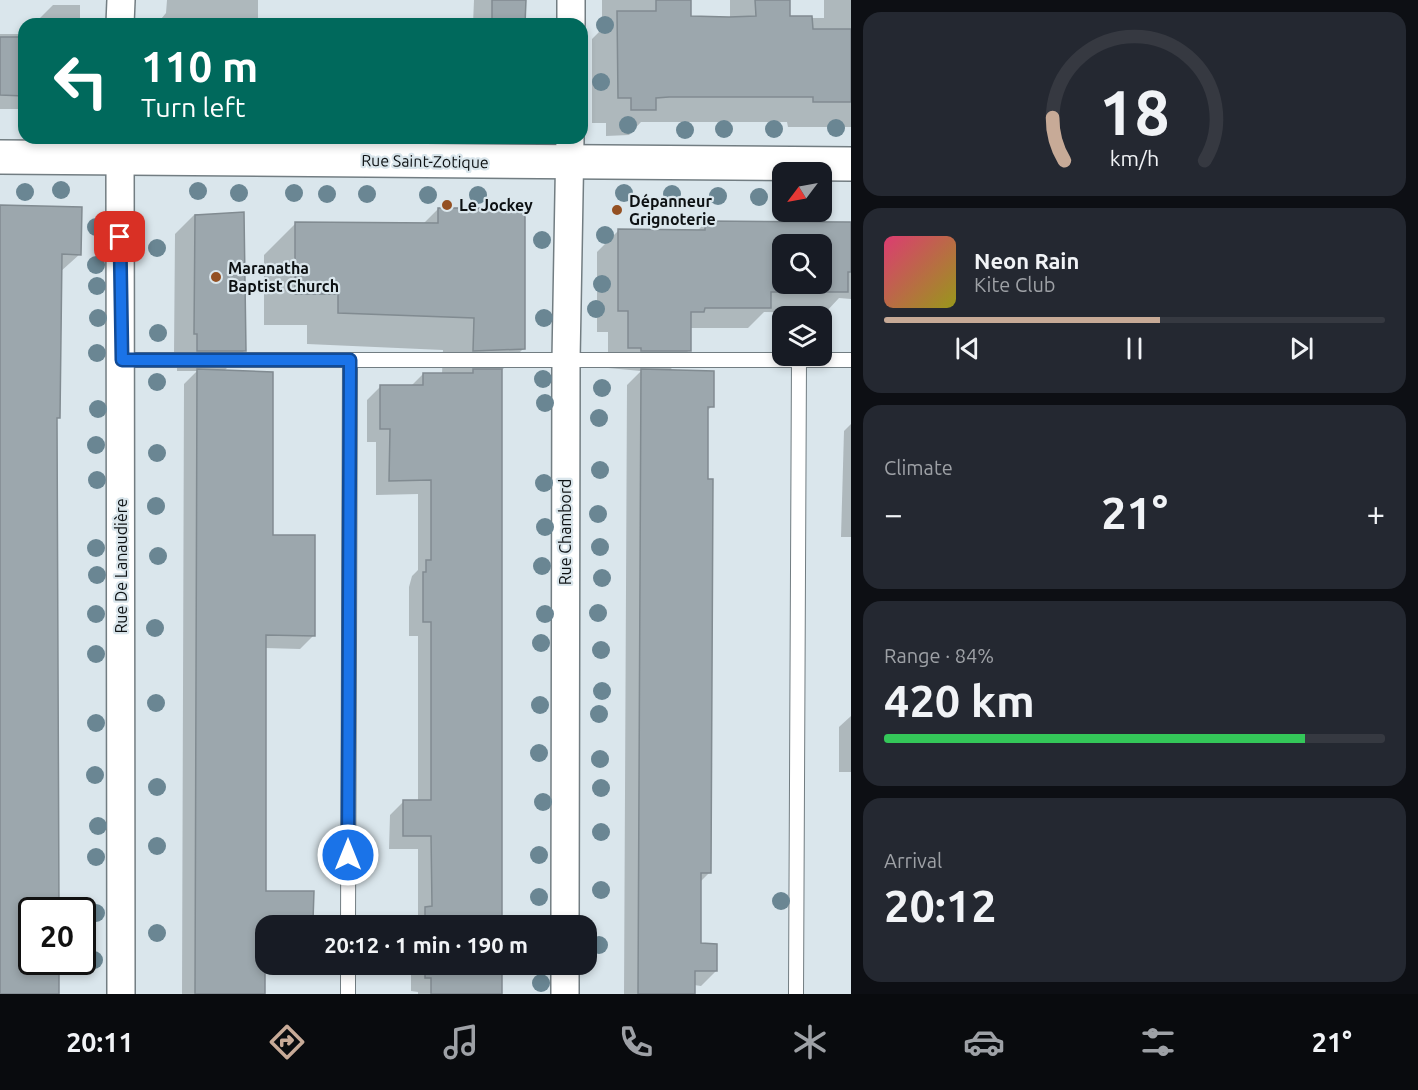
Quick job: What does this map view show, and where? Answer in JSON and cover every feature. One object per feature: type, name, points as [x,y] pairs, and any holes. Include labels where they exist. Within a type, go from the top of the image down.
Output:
[{"type":"street","points":[[120,18],[121,0]]},
{"type":"street","points":[[571,18],[572,0]]},
{"type":"street","name":"Rue Saint-Zotique","points":[[0,157],[120,148],[570,151],[851,164]]},
{"type":"street","name":"Rue De Lanaudière","points":[[120,148],[121,994]]},
{"type":"street","name":"Rue Chambord","points":[[565,915],[566,360],[570,151]]},
{"type":"street","points":[[565,975],[565,994]]},
{"type":"lane","points":[[122,360],[772,360]]},
{"type":"lane","points":[[348,915],[350,360]]},
{"type":"lane","points":[[832,360],[851,360]]},
{"type":"lane","points":[[796,994],[799,366]]},
{"type":"lane","points":[[348,975],[348,994]]},
{"type":"building","points":[[492,0],[526,0],[525,18],[492,18]]},
{"type":"building","points":[[656,0],[691,0],[691,16],[729,17],[756,16],[755,0],[790,0],[790,16],[812,16],[813,29],[851,29],[851,102],[813,102],[813,97],[669,97],[656,98],[656,110],[631,110],[631,98],[618,98],[617,11],[656,11]]},
{"type":"building","points":[[0,37],[18,37],[18,96],[0,95]]},
{"type":"building","points":[[0,205],[82,207],[81,255],[62,254],[60,418],[57,418],[59,897],[18,897],[18,975],[59,975],[59,994],[0,994]]},
{"type":"building","points":[[438,208],[525,208],[525,349],[473,351],[474,318],[338,313],[338,294],[295,294],[295,222],[438,223]]},
{"type":"building","name":"Maranatha Baptist Church","points":[[244,212],[246,351],[197,351],[197,334],[194,334],[195,215]]},
{"type":"building","points":[[705,221],[851,222],[851,272],[848,272],[848,292],[832,292],[832,234],[772,234],[771,308],[705,308],[704,312],[691,312],[691,351],[641,351],[641,348],[628,348],[628,311],[618,311],[618,229],[705,230]]},
{"type":"building","points":[[197,369],[273,372],[273,535],[315,535],[315,636],[266,635],[266,891],[314,891],[313,915],[255,915],[255,975],[265,975],[265,994],[195,994]]},
{"type":"building","points":[[473,369],[502,369],[502,915],[425,915],[425,907],[432,906],[431,836],[403,836],[403,800],[431,800],[431,622],[423,622],[423,572],[426,572],[426,560],[431,560],[431,480],[389,481],[390,429],[380,429],[380,385],[423,385],[423,373],[473,373]]},
{"type":"building","points":[[641,369],[714,371],[714,407],[708,407],[708,479],[713,479],[711,873],[701,873],[701,943],[717,944],[717,971],[695,971],[695,994],[638,994]]},
{"type":"building","points":[[425,975],[502,975],[502,994],[431,994],[431,978],[425,978]]},
{"type":"place","name":"Le Jockey","points":[[447,205]]},
{"type":"place","name":"Dépanneur Grignoterie","points":[[617,210]]},
{"type":"place","name":"Maranatha Baptist Church","points":[[216,277]]},
{"type":"route","points":[[120,237],[122,360],[350,360],[348,855]]}]
